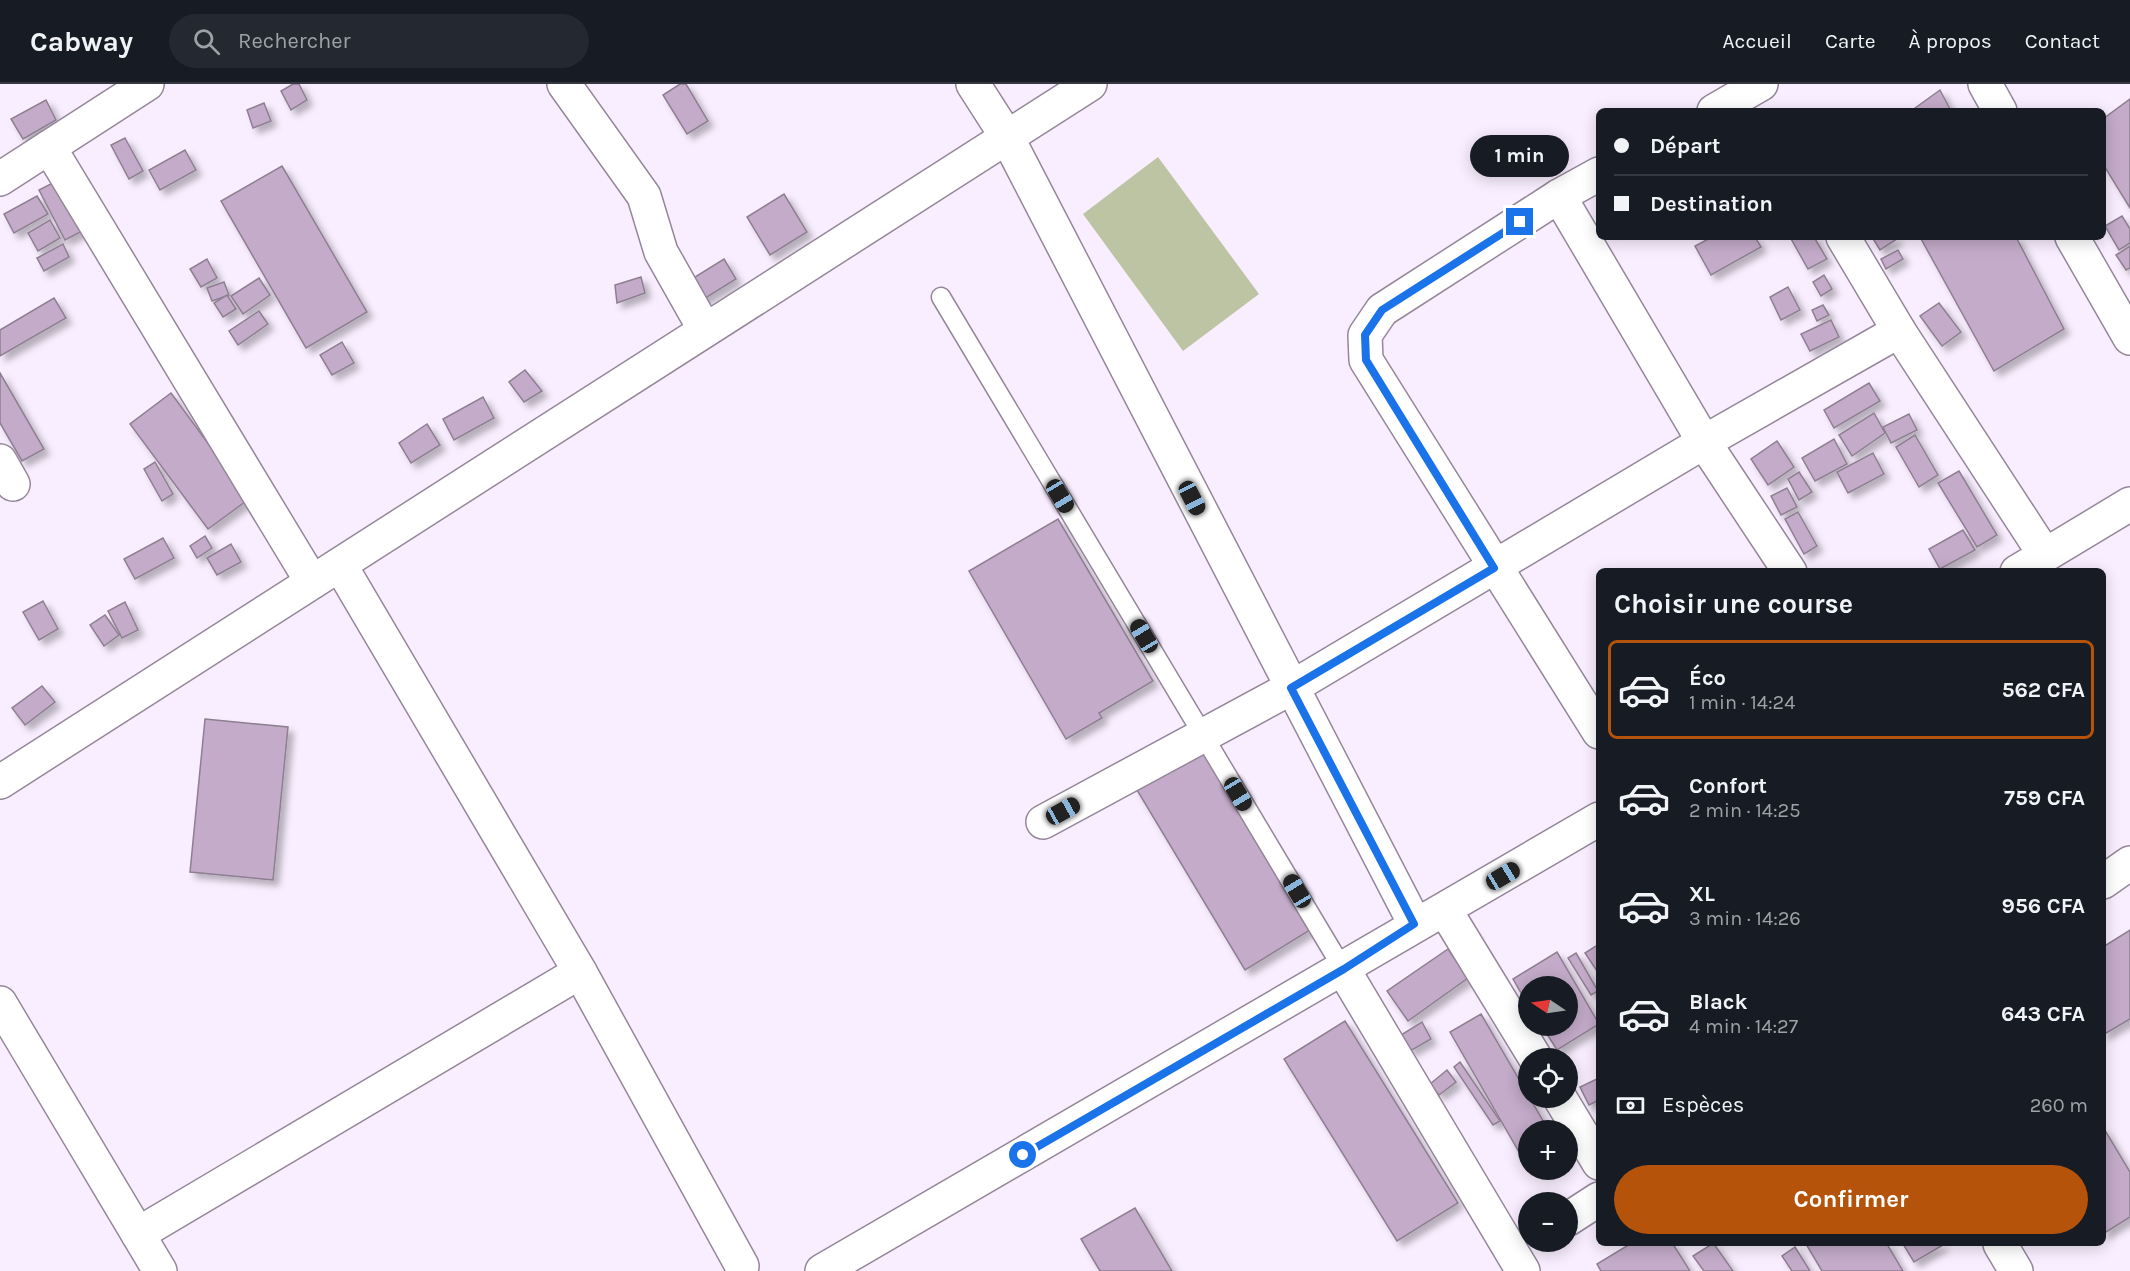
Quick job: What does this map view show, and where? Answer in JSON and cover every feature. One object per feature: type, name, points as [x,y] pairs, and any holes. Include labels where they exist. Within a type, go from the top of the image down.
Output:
[{"type":"street","points":[[0,179],[147,84]]},
{"type":"street","points":[[564,84],[644,196],[661,252],[705,330]]},
{"type":"street","points":[[973,84],[1007,137],[1414,924]]},
{"type":"street","points":[[0,782],[1090,84]]},
{"type":"street","points":[[1985,84],[1998,108]]},
{"type":"street","points":[[1723,108],[1761,95]]},
{"type":"street","points":[[49,147],[312,582]]},
{"type":"street","points":[[1596,176],[1559,196],[1382,310],[1365,335],[1366,360],[1494,568],[1596,727]]},
{"type":"street","points":[[1559,196],[1704,442],[1787,568]]},
{"type":"street","points":[[1845,240],[1899,331],[2045,555]]},
{"type":"street","points":[[2074,240],[2130,338]]},
{"type":"street","points":[[1043,822],[1291,688],[1704,442],[1899,331]]},
{"type":"street","points":[[2024,568],[2130,504]]},
{"type":"street","points":[[340,565],[580,972],[740,1269]]},
{"type":"street","points":[[822,1271],[1344,969],[1414,924],[1446,910],[1596,821]]},
{"type":"street","points":[[2106,880],[2130,863]]},
{"type":"street","points":[[1446,910],[1529,1048]]},
{"type":"street","points":[[1344,969],[1522,1255]]},
{"type":"street","points":[[138,1234],[580,972]]},
{"type":"street","points":[[0,1003],[160,1271]]},
{"type":"street","points":[[1566,1108],[1596,1158]]},
{"type":"street","points":[[1578,1213],[1596,1201]]},
{"type":"street","points":[[2001,1246],[2016,1271]]},
{"type":"lane","points":[[941,297],[1344,969]]},
{"type":"green space","points":[[1158,157],[1259,294],[1183,351],[1083,214]]},
{"type":"building","points":[[293,84],[299,84],[307,100],[291,110],[281,91]]},
{"type":"building","points":[[680,84],[686,84],[708,121],[687,134],[663,95]]},
{"type":"building","points":[[1940,90],[1949,108],[1915,108]]},
{"type":"building","points":[[2130,99],[2130,208],[2106,169],[2106,117]]},
{"type":"building","points":[[46,100],[56,120],[23,139],[11,119]]},
{"type":"building","points":[[264,103],[271,121],[253,128],[247,110]]},
{"type":"building","points":[[125,138],[143,171],[129,179],[111,145]]},
{"type":"building","points":[[185,150],[196,170],[160,190],[149,170]]},
{"type":"building","points":[[282,166],[367,312],[306,348],[221,201]]},
{"type":"building","points":[[64,177],[90,227],[65,240],[39,190]]},
{"type":"building","points":[[784,194],[807,232],[770,255],[747,217]]},
{"type":"building","points":[[37,196],[48,214],[14,233],[4,214]]},
{"type":"building","points":[[2122,216],[2130,229],[2130,243],[2119,250],[2106,225]]},
{"type":"building","points":[[50,220],[60,238],[38,251],[28,233]]},
{"type":"building","points":[[1706,240],[1757,240],[1761,247],[1711,275],[1695,246]]},
{"type":"building","points":[[1792,240],[1816,240],[1827,259],[1808,269]]},
{"type":"building","points":[[1874,240],[1895,240],[1880,250]]},
{"type":"building","points":[[1922,240],[2018,240],[2064,329],[1994,371]]},
{"type":"building","points":[[63,244],[69,257],[44,271],[37,258]]},
{"type":"building","points":[[2130,246],[2130,268],[2126,270],[2116,255]]},
{"type":"building","points":[[1898,250],[1903,259],[1886,269],[1881,259]]},
{"type":"building","points":[[207,259],[217,278],[201,287],[190,269]]},
{"type":"building","points":[[724,259],[736,279],[699,302],[687,282]]},
{"type":"building","points":[[1824,275],[1832,289],[1821,296],[1813,282]]},
{"type":"building","points":[[641,277],[645,293],[617,303],[615,285]]},
{"type":"building","points":[[259,278],[270,295],[243,314],[231,296]]},
{"type":"building","points":[[224,282],[229,295],[212,301],[207,288]]},
{"type":"building","points":[[1788,287],[1800,310],[1781,320],[1770,297]]},
{"type":"building","points":[[227,295],[236,309],[223,317],[214,303]]},
{"type":"building","points":[[54,298],[66,318],[0,356],[0,330]]},
{"type":"building","points":[[1939,303],[1961,332],[1942,346],[1920,316]]},
{"type":"building","points":[[1823,305],[1829,315],[1817,321],[1812,310]]},
{"type":"building","points":[[259,311],[268,324],[238,345],[229,331]]},
{"type":"building","points":[[1831,320],[1839,337],[1810,351],[1801,334]]},
{"type":"building","points":[[342,342],[354,363],[332,375],[320,355]]},
{"type":"building","points":[[525,370],[542,391],[524,402],[509,382]]},
{"type":"building","points":[[0,373],[44,449],[22,461],[0,423]]},
{"type":"building","points":[[1869,383],[1880,401],[1834,428],[1824,410]]},
{"type":"building","points":[[171,393],[249,499],[208,529],[130,424]]},
{"type":"building","points":[[483,397],[494,418],[454,440],[443,419]]},
{"type":"building","points":[[1874,413],[1885,433],[1852,456],[1839,435]]},
{"type":"building","points":[[1909,414],[1917,430],[1891,443],[1883,427]]},
{"type":"building","points":[[427,424],[440,445],[411,463],[399,443]]},
{"type":"building","points":[[1915,435],[1938,475],[1919,487],[1896,447]]},
{"type":"building","points":[[1834,439],[1847,464],[1815,481],[1802,458]]},
{"type":"building","points":[[1777,441],[1794,467],[1768,485],[1751,459]]},
{"type":"building","points":[[1873,453],[1884,474],[1848,493],[1837,472]]},
{"type":"building","points":[[155,462],[173,494],[162,501],[144,469]]},
{"type":"building","points":[[1959,471],[1997,535],[1977,547],[1938,483]]},
{"type":"building","points":[[1799,472],[1812,492],[1799,500],[1788,479]]},
{"type":"building","points":[[1787,488],[1797,507],[1781,515],[1771,496]]},
{"type":"building","points":[[1798,512],[1817,546],[1804,554],[1785,519]]},
{"type":"building","points":[[1058,519],[1153,681],[1099,713],[1102,718],[1066,739],[969,571]]},
{"type":"building","points":[[1963,530],[1975,550],[1939,568],[1929,549]]},
{"type":"building","points":[[205,536],[212,548],[197,558],[190,546]]},
{"type":"building","points":[[163,538],[174,558],[135,579],[124,559]]},
{"type":"building","points":[[231,544],[241,562],[217,575],[207,558]]},
{"type":"building","points":[[43,601],[58,629],[39,640],[23,612]]},
{"type":"building","points":[[125,602],[138,630],[122,638],[108,611]]},
{"type":"building","points":[[105,615],[119,635],[104,646],[90,625]]},
{"type":"building","points":[[42,686],[55,702],[25,725],[12,708]]},
{"type":"building","points":[[205,719],[288,727],[273,880],[190,872]]},
{"type":"building","points":[[1199,745],[1310,930],[1245,970],[1134,785]]},
{"type":"building","points":[[2130,930],[2130,1019],[2106,1033],[2106,945]]},
{"type":"building","points":[[1596,946],[1596,970],[1585,953]]},
{"type":"building","points":[[1448,949],[1468,978],[1408,1021],[1387,991]]},
{"type":"building","points":[[1557,952],[1571,976],[1518,976],[1518,988],[1513,979]]},
{"type":"building","points":[[1576,953],[1596,988],[1596,992],[1591,995],[1568,958]]},
{"type":"building","points":[[1578,988],[1596,1019],[1596,1026],[1560,1048],[1556,1048],[1548,1036],[1578,1036]]},
{"type":"building","points":[[1481,1014],[1518,1078],[1518,1108],[1536,1108],[1543,1120],[1518,1120],[1518,1150],[1450,1032]]},
{"type":"building","points":[[1345,1021],[1458,1203],[1397,1241],[1284,1059]]},
{"type":"building","points":[[1422,1022],[1431,1039],[1410,1051],[1401,1035]]},
{"type":"building","points":[[1460,1062],[1500,1121],[1493,1125],[1454,1067]]},
{"type":"building","points":[[1447,1070],[1456,1082],[1439,1095],[1430,1084]]},
{"type":"building","points":[[1596,1079],[1596,1102],[1589,1105],[1580,1087]]},
{"type":"building","points":[[2106,1132],[2130,1172],[2130,1217],[2106,1232]]},
{"type":"building","points":[[1135,1208],[1172,1271],[1100,1271],[1081,1239]]},
{"type":"building","points":[[1627,1246],[1674,1246],[1690,1271],[1601,1271],[1597,1264]]},
{"type":"building","points":[[1709,1246],[1715,1246],[1733,1271],[1704,1271],[1693,1256]]},
{"type":"building","points":[[1807,1246],[1888,1246],[1903,1271],[1822,1271]]},
{"type":"building","points":[[1904,1246],[1941,1246],[1914,1262]]},
{"type":"building","points":[[1795,1247],[1810,1271],[1792,1271],[1782,1256]]},
{"type":"route","points":[[1023,1155],[1344,969],[1414,924],[1291,688],[1494,568],[1366,360],[1365,335],[1382,310],[1520,222]]}]
